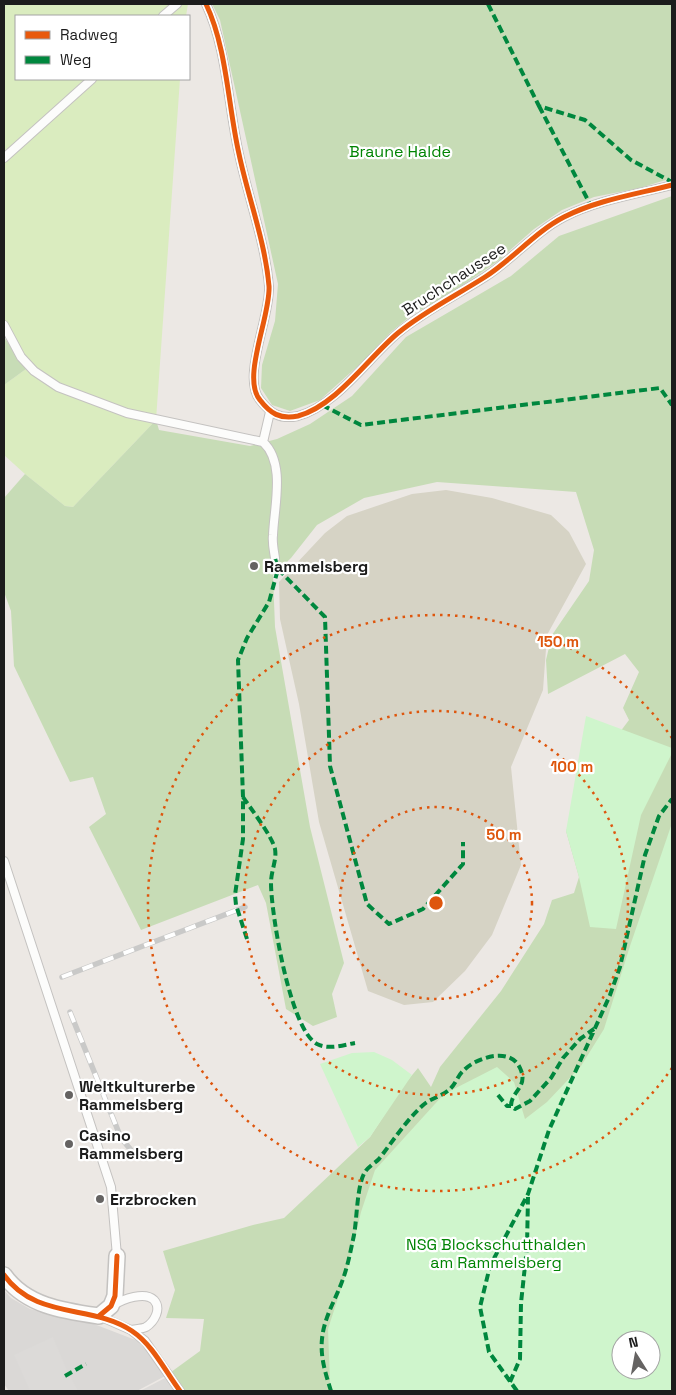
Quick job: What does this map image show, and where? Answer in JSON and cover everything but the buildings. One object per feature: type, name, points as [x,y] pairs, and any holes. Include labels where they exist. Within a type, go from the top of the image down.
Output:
[{"type":"street","points":[[4,1275],[20,1292],[37,1302],[64,1311],[105,1311],[116,1288],[117,1256]]},
{"type":"lane","points":[[164,15],[177,4]]},
{"type":"lane","points":[[206,4],[220,48],[238,152],[263,253],[269,286],[268,306],[255,361],[253,382],[257,396],[270,412],[263,442]]},
{"type":"lane","points":[[4,158],[91,80]]},
{"type":"lane","name":"Bruchchaussee","points":[[270,412],[281,416],[298,416],[322,405],[356,376],[396,334],[413,320],[454,298],[500,267],[539,234],[564,217],[591,206],[672,185]]},
{"type":"lane","points":[[4,325],[22,357],[34,371],[58,387],[127,414],[263,442],[270,448],[274,456],[277,485],[272,537],[275,558]]},
{"type":"lane","points":[[4,861],[111,1187],[117,1256]]},
{"type":"lane","points":[[131,1330],[145,1327],[153,1321],[158,1313],[154,1300],[149,1297],[131,1297],[123,1299],[105,1311],[145,1341],[180,1391]]},
{"type":"shaded area","points":[[446,490],[492,498],[551,515],[569,532],[586,564],[547,635],[543,690],[511,767],[521,865],[492,935],[465,971],[433,1002],[404,1005],[368,991],[319,822],[299,704],[280,619],[279,582],[325,533],[347,516],[412,494]]},
{"type":"shaded area","points":[[4,1290],[11,1298],[30,1309],[94,1324],[138,1341],[167,1375],[137,1391],[9,1391],[4,1384]]},
{"type":"shaded area","points":[[53,1337],[78,1391],[30,1391],[14,1355]]},
{"type":"shaded area","points":[[169,1376],[180,1391],[140,1391]]},
{"type":"green space","points":[[4,4],[188,4],[186,15],[15,15],[15,80],[180,80],[156,420],[73,507],[65,506],[4,455],[4,385],[26,369],[4,327]]},
{"type":"green space","name":"Braune Halde","points":[[212,4],[672,4],[672,178],[640,188],[594,197],[562,210],[534,229],[498,261],[448,295],[413,314],[391,332],[359,365],[320,400],[290,411],[272,405],[261,388],[262,365],[275,321],[278,284],[220,20]]},
{"type":"green space","points":[[672,196],[672,1206],[584,1355],[611,1367],[611,1380],[640,1380],[665,1391],[179,1391],[167,1375],[200,1351],[204,1319],[166,1318],[175,1290],[163,1251],[284,1218],[370,1137],[403,1086],[418,1068],[431,1087],[440,1067],[501,991],[544,924],[552,900],[574,893],[579,877],[566,831],[617,736],[629,720],[623,708],[639,672],[625,654],[548,694],[546,660],[552,635],[589,581],[594,550],[576,492],[437,482],[364,498],[317,525],[291,558],[273,575],[275,627],[310,827],[344,963],[332,994],[337,1017],[313,1026],[286,1009],[266,903],[258,885],[141,930],[89,827],[106,814],[93,777],[70,782],[14,666],[11,611],[4,592],[4,498],[25,474],[65,506],[73,507],[156,420],[159,430],[250,446],[277,439],[310,424],[352,396],[406,337],[511,276],[559,236]]},
{"type":"green space","points":[[4,337],[26,369],[4,385]]},
{"type":"green space","points":[[586,716],[672,748],[672,753],[641,815],[616,929],[590,927],[566,831]]},
{"type":"green space","name":"NSG Blockschutthalden am Rammelsberg","points":[[672,823],[672,1391],[333,1391],[330,1382],[328,1329],[347,1270],[361,1212],[375,1170],[444,1094],[497,1067],[514,1082],[525,1119],[547,1102],[581,1066],[604,1029]]},
{"type":"green space","points":[[374,1052],[392,1060],[412,1075],[370,1137],[358,1147],[320,1064],[352,1053]]},
{"type":"railway","points":[[62,977],[245,907]]},
{"type":"railway","points":[[70,1012],[121,1138],[131,1150]]},
{"type":"marked path","points":[[488,4],[539,106],[585,120],[631,160],[672,182]]},
{"type":"marked path","points":[[539,106],[591,206]]},
{"type":"marked path","points":[[322,405],[361,425],[660,388],[672,405]]},
{"type":"marked path","points":[[247,939],[236,905],[235,895],[243,839],[238,660],[247,638],[269,602],[278,569],[275,558]]},
{"type":"marked path","points":[[278,569],[325,617],[330,766],[367,904],[389,924],[423,909],[463,864],[463,842]]},
{"type":"marked path","points":[[243,797],[266,830],[275,849],[271,883],[274,919],[284,970],[298,1017],[307,1034],[317,1044],[331,1047],[355,1043]]},
{"type":"marked path","points":[[517,1391],[489,1352],[480,1307],[490,1266],[528,1194],[549,1130],[610,995],[620,967],[645,855],[659,816],[672,799]]},
{"type":"marked path","points":[[331,1391],[323,1359],[323,1331],[346,1268],[354,1235],[360,1185],[366,1170],[379,1159],[416,1112],[425,1103],[448,1091],[462,1072],[469,1066],[484,1058],[493,1056],[509,1057],[515,1061],[522,1074],[521,1084],[512,1101],[511,1106],[515,1109],[530,1101],[551,1078],[563,1058],[580,1039],[594,1029]]},
{"type":"marked path","points":[[498,1095],[507,1106],[511,1106]]},
{"type":"marked path","points":[[510,1382],[520,1359],[521,1303],[527,1247],[528,1197]]},
{"type":"marked path","points":[[65,1376],[86,1364]]},
{"type":"cycle path","points":[[206,4],[213,21],[223,58],[235,136],[267,269],[268,298],[255,362],[255,390],[264,405],[272,412],[281,416],[298,416],[312,411],[326,402],[339,392],[387,343],[408,325],[485,277],[553,223],[590,206],[672,185]]},
{"type":"cycle path","points":[[99,1316],[111,1306],[115,1296],[117,1256]]},
{"type":"cycle path","points":[[4,1275],[17,1289],[32,1299],[65,1310],[100,1317],[132,1331],[146,1343],[180,1391]]},
{"type":"place","name":"Rammelsberg","points":[[254,566]]},
{"type":"place","name":"Weltkulturerbe Rammelsberg","points":[[69,1095]]},
{"type":"place","name":"Casino Rammelsberg","points":[[69,1144]]},
{"type":"place","name":"Erzbrocken","points":[[100,1199]]}]
